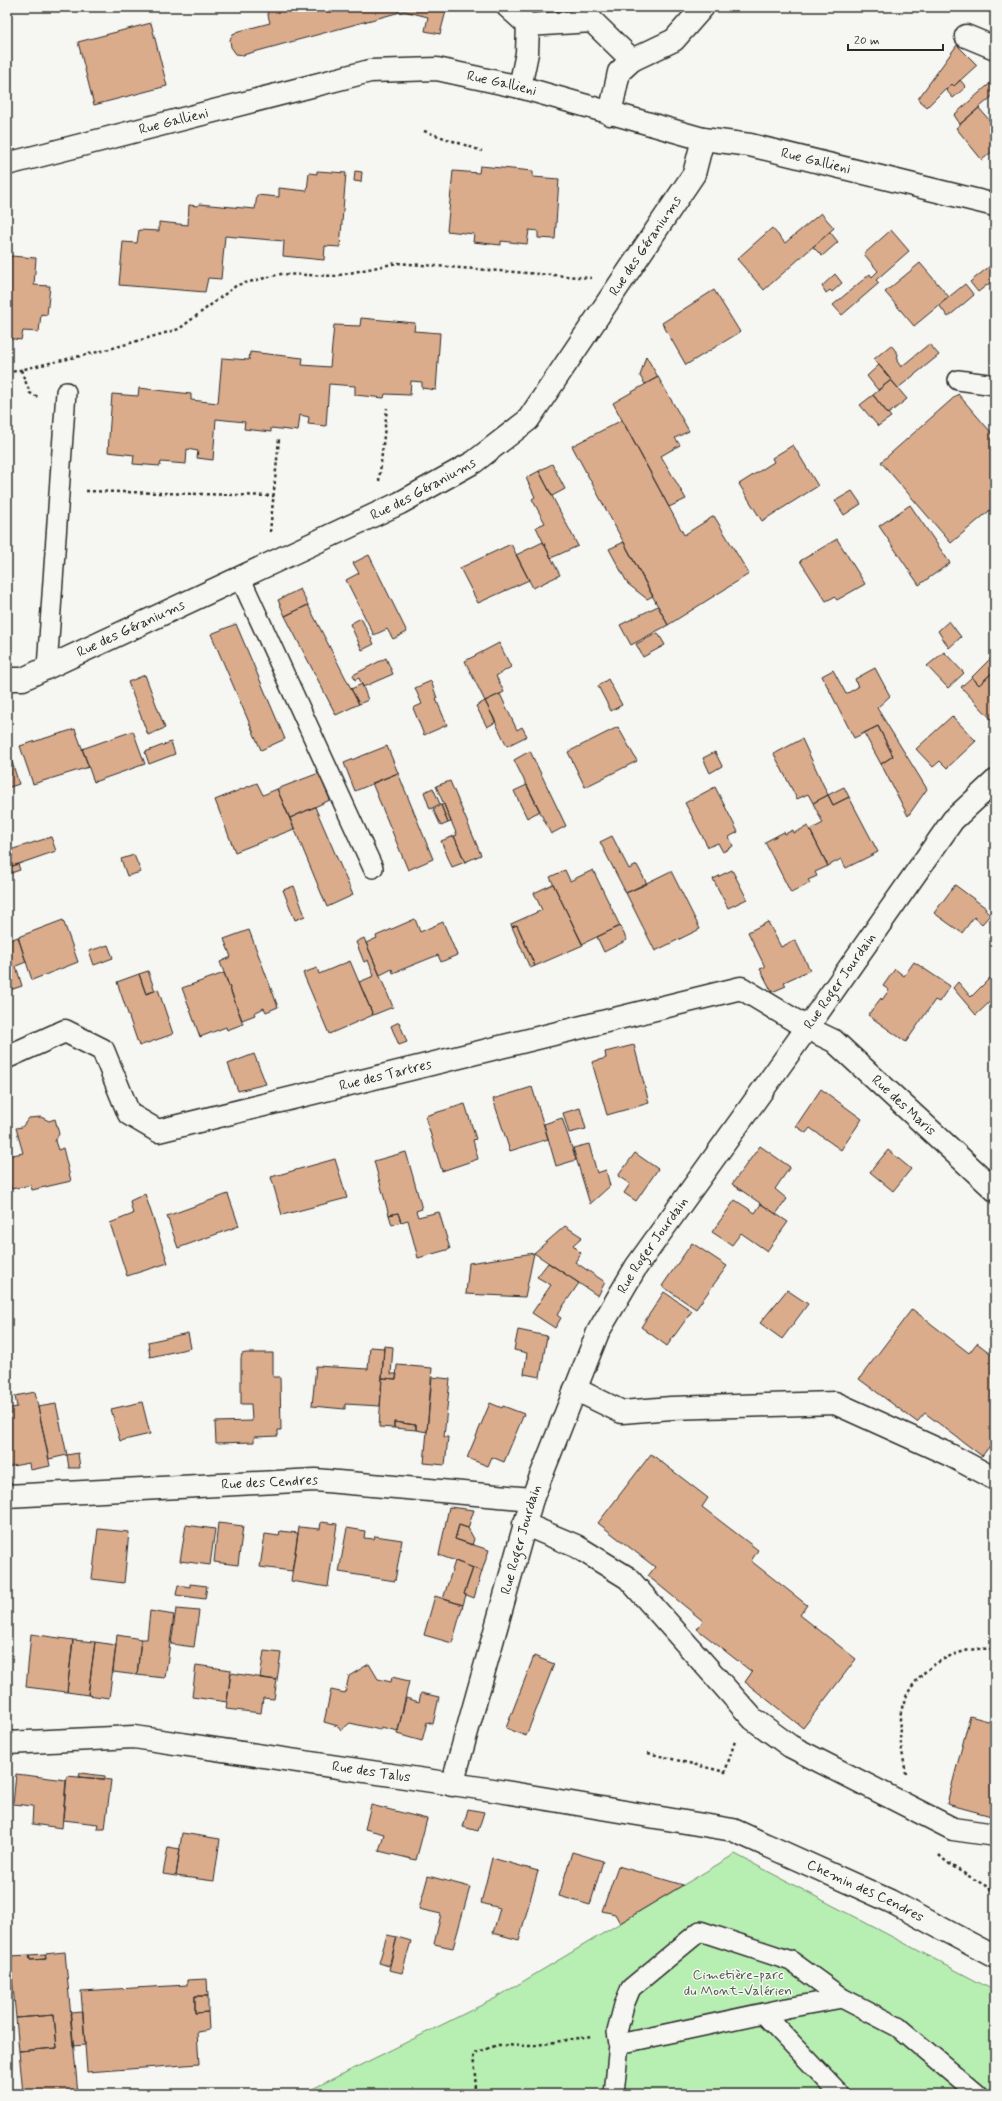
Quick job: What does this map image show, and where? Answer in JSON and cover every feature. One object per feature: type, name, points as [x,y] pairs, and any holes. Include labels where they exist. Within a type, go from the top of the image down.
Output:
[{"type":"street","points":[[508,7],[528,24],[592,21],[632,60]]},
{"type":"street","points":[[610,114],[619,72],[632,60],[674,40],[702,7]]},
{"type":"street","points":[[520,87],[528,52],[528,24]]},
{"type":"street","points":[[966,36],[995,48]]},
{"type":"street","name":"Rue Gallieni","points":[[7,164],[370,72],[437,69],[520,87],[610,114],[702,138],[750,146],[995,205]]},
{"type":"street","name":"Rue des Géraniums","points":[[7,679],[23,679],[375,514],[474,462],[528,420],[694,174],[702,138]]},
{"type":"street","name":"Rue Roger Jourdain","points":[[452,1785],[532,1499],[598,1332],[636,1266],[807,1028],[953,820],[995,781]]},
{"type":"street","name":"Rue des Tartres","points":[[7,1057],[65,1031],[103,1050],[129,1114],[158,1131],[741,988],[807,1028]]},
{"type":"street","name":"Rue des Maris","points":[[807,1028],[834,1041],[995,1190]]},
{"type":"street","points":[[575,1389],[622,1412],[671,1408],[836,1403],[950,1455],[995,1479]]},
{"type":"street","name":"Rue des Cendres","points":[[7,1496],[315,1480],[532,1499]]},
{"type":"street","points":[[524,1524],[576,1546],[628,1578],[753,1719],[790,1746],[953,1829],[995,1835]]},
{"type":"street","name":"Rue des Talus","points":[[7,1743],[134,1737],[452,1785],[733,1830]]},
{"type":"street","name":"Chemin des Cendres","points":[[733,1830],[890,1901],[995,1957]]},
{"type":"lane","points":[[958,380],[995,385]]},
{"type":"lane","points":[[47,668],[66,392]]},
{"type":"lane","points":[[240,577],[373,868]]},
{"type":"lane","points":[[614,2094],[618,2038],[624,2005],[631,1988],[700,1931],[791,1961],[842,1998],[898,2027],[977,2094]]},
{"type":"lane","points":[[618,2038],[842,1998]]},
{"type":"lane","points":[[763,2013],[840,2094]]},
{"type":"path","points":[[424,131],[482,151]]},
{"type":"path","points":[[7,373],[106,350],[179,329],[237,285],[281,274],[335,276],[397,263],[622,280]]},
{"type":"path","points":[[375,514],[387,408]]},
{"type":"path","points":[[268,564],[279,439]]},
{"type":"path","points":[[60,490],[274,496]]},
{"type":"path","points":[[911,1808],[901,1741],[901,1714],[907,1694],[916,1680],[932,1667],[952,1656],[971,1650],[995,1649]]},
{"type":"path","points":[[648,1753],[725,1772],[745,1710]]},
{"type":"path","points":[[474,2094],[476,2075],[473,2059],[475,2053],[485,2048],[498,2045],[530,2046],[618,2038]]},
{"type":"green space","name":"Cimetière-parc du Mont-Valérien","points":[[735,1854],[995,1991],[995,2094],[302,2094],[494,1999]]},
{"type":"building","points":[[266,7],[447,7],[440,34],[425,31],[428,17],[404,11],[243,55],[236,54],[231,47],[230,40],[232,36],[236,32],[270,23]]},
{"type":"building","points":[[151,23],[167,86],[94,105],[78,42]]},
{"type":"building","points":[[957,45],[977,65],[954,86],[952,84],[946,90],[945,89],[927,107],[918,99]]},
{"type":"building","points":[[995,79],[995,94],[960,124],[954,115]]},
{"type":"building","points":[[960,80],[966,87],[953,98],[946,90],[952,84],[954,86]]},
{"type":"building","points":[[979,108],[995,127],[995,149],[982,160],[956,128]]},
{"type":"building","points":[[480,166],[533,171],[533,177],[559,179],[555,239],[538,238],[538,231],[529,230],[527,244],[501,241],[501,245],[473,242],[474,234],[447,231],[453,171],[479,173]]},
{"type":"building","points":[[317,171],[346,173],[340,247],[325,246],[324,260],[283,256],[284,241],[225,236],[221,279],[208,278],[205,292],[119,285],[123,242],[137,243],[139,230],[159,231],[159,222],[188,225],[189,205],[198,206],[199,204],[255,209],[257,195],[279,197],[279,188],[307,191],[309,173],[317,174]]},
{"type":"building","points":[[355,171],[362,172],[361,182],[354,181]]},
{"type":"building","points":[[821,213],[834,228],[764,290],[737,259],[772,228],[785,243]]},
{"type":"building","points":[[891,230],[909,251],[876,280],[879,283],[842,315],[833,305],[870,274],[872,277],[878,271],[864,254]]},
{"type":"building","points":[[830,232],[838,242],[822,256],[813,247]]},
{"type":"building","points":[[11,256],[36,258],[34,285],[50,286],[47,315],[41,314],[39,332],[23,331],[21,340],[7,338],[7,259],[10,260]]},
{"type":"building","points":[[995,262],[995,279],[978,292],[970,282]]},
{"type":"building","points":[[920,263],[949,297],[914,326],[885,292]]},
{"type":"building","points":[[835,274],[842,283],[832,292],[830,290],[826,293],[822,286]]},
{"type":"building","points":[[965,284],[974,295],[948,317],[939,305]]},
{"type":"building","points":[[714,290],[740,332],[686,365],[662,323]]},
{"type":"building","points":[[361,318],[415,323],[414,331],[440,333],[436,390],[422,388],[422,382],[411,381],[410,395],[385,394],[384,398],[355,395],[355,386],[329,384],[326,426],[308,424],[309,417],[300,415],[298,431],[271,428],[271,432],[244,429],[245,422],[216,419],[213,460],[197,458],[198,451],[187,449],[186,464],[161,462],[160,466],[133,464],[134,455],[108,452],[112,394],[138,396],[139,388],[191,394],[191,400],[218,403],[222,358],[249,360],[250,352],[303,358],[302,365],[330,367],[334,325],[360,326]]},
{"type":"building","points":[[929,344],[939,355],[898,388],[874,359],[891,345],[898,354],[897,361],[901,367]]},
{"type":"building","points":[[646,356],[658,377],[645,384],[640,376]]},
{"type":"building","points":[[879,365],[891,380],[878,390],[867,376]]},
{"type":"building","points":[[658,377],[689,431],[675,438],[680,445],[661,456],[686,499],[669,507],[613,403]]},
{"type":"building","points":[[891,380],[907,399],[888,414],[873,395]]},
{"type":"building","points":[[958,394],[995,437],[995,506],[951,543],[881,462]]},
{"type":"building","points":[[873,395],[891,417],[878,426],[860,405]]},
{"type":"building","points":[[622,420],[684,535],[714,516],[749,574],[668,625],[572,446]]},
{"type":"building","points":[[793,445],[818,486],[762,521],[739,484],[774,462],[772,458]]},
{"type":"building","points":[[552,464],[565,489],[552,496],[539,471]]},
{"type":"building","points":[[539,471],[578,546],[551,558],[536,527],[545,523],[532,499],[535,497],[526,478]]},
{"type":"building","points":[[852,491],[861,504],[844,515],[835,501]]},
{"type":"building","points":[[910,505],[950,563],[919,585],[879,526]]},
{"type":"building","points":[[837,539],[865,584],[837,600],[834,597],[826,601],[800,561]]},
{"type":"building","points":[[543,542],[560,575],[533,588],[516,555]]},
{"type":"building","points":[[624,542],[653,596],[647,599],[628,584],[609,549]]},
{"type":"building","points":[[511,544],[529,580],[478,603],[460,568]]},
{"type":"building","points":[[369,555],[407,632],[393,639],[387,629],[374,635],[346,580],[359,573],[353,563]]},
{"type":"building","points":[[300,589],[308,605],[285,616],[278,600]]},
{"type":"building","points":[[308,605],[359,704],[336,715],[285,616]]},
{"type":"building","points":[[658,606],[668,625],[631,645],[620,625]]},
{"type":"building","points":[[361,618],[374,644],[362,650],[350,624]]},
{"type":"building","points":[[949,621],[961,637],[949,648],[938,631]]},
{"type":"building","points":[[236,624],[285,739],[261,750],[211,634]]},
{"type":"building","points":[[658,633],[665,645],[643,657],[636,644]]},
{"type":"building","points":[[499,643],[511,667],[496,676],[504,692],[485,701],[465,661]]},
{"type":"building","points":[[944,652],[964,673],[948,688],[927,666]]},
{"type":"building","points":[[386,658],[393,674],[363,687],[359,678],[355,680],[353,675]]},
{"type":"building","points":[[990,659],[995,664],[995,670],[979,685],[972,677]]},
{"type":"building","points":[[875,668],[890,696],[877,708],[927,789],[908,816],[881,764],[893,756],[878,726],[854,738],[822,676],[833,670],[846,694],[858,687],[855,679]]},
{"type":"building","points":[[995,670],[995,723],[961,687],[972,677],[979,685]]},
{"type":"building","points":[[145,675],[165,728],[148,735],[128,682]]},
{"type":"building","points":[[608,679],[622,705],[611,711],[598,686]]},
{"type":"building","points":[[431,681],[437,698],[436,699],[447,725],[424,735],[413,708],[422,704],[415,688]]},
{"type":"building","points":[[362,684],[368,700],[359,704],[351,689]]},
{"type":"building","points":[[500,694],[517,730],[522,727],[527,736],[507,746],[485,701]]},
{"type":"building","points":[[485,701],[496,722],[487,727],[476,706]]},
{"type":"building","points":[[952,716],[976,741],[947,768],[940,761],[933,767],[916,749]]},
{"type":"building","points":[[878,726],[893,756],[881,764],[864,733]]},
{"type":"building","points":[[618,727],[637,761],[585,787],[568,752]]},
{"type":"building","points":[[75,729],[89,767],[33,784],[20,746]]},
{"type":"building","points":[[133,731],[145,764],[94,782],[82,749]]},
{"type":"building","points":[[802,739],[828,795],[813,803],[808,794],[797,799],[774,754]]},
{"type":"building","points":[[171,742],[175,754],[149,764],[145,752]]},
{"type":"building","points":[[7,746],[19,784],[7,788]]},
{"type":"building","points":[[387,746],[398,773],[355,791],[344,763]]},
{"type":"building","points":[[530,751],[566,826],[551,834],[514,760]]},
{"type":"building","points":[[715,752],[722,766],[710,773],[703,758]]},
{"type":"building","points":[[319,773],[330,800],[290,818],[277,789]]},
{"type":"building","points":[[398,773],[433,859],[408,870],[372,783]]},
{"type":"building","points":[[450,781],[481,855],[465,862],[454,836],[457,835],[436,786]]},
{"type":"building","points":[[257,783],[263,795],[277,789],[294,829],[235,852],[215,800]]},
{"type":"building","points":[[527,785],[540,811],[527,818],[514,791]]},
{"type":"building","points":[[715,787],[738,832],[729,837],[733,846],[723,852],[718,843],[708,847],[685,803]]},
{"type":"building","points":[[844,787],[849,797],[833,805],[828,795]]},
{"type":"building","points":[[433,788],[440,804],[430,809],[424,792]]},
{"type":"building","points":[[828,795],[833,805],[849,797],[878,852],[846,868],[841,859],[828,866],[810,830],[823,823],[813,803]]},
{"type":"building","points":[[444,804],[451,822],[448,823],[441,805]]},
{"type":"building","points":[[441,805],[448,823],[441,826],[433,809]]},
{"type":"building","points":[[315,807],[353,895],[327,907],[290,818]]},
{"type":"building","points":[[808,826],[828,866],[815,872],[817,876],[808,880],[810,883],[791,893],[765,842],[784,832],[785,834],[793,830],[794,833]]},
{"type":"building","points":[[454,836],[465,862],[452,867],[441,841]]},
{"type":"building","points":[[612,836],[629,869],[637,865],[647,884],[626,893],[600,842]]},
{"type":"building","points":[[51,837],[56,851],[7,868],[7,851]]},
{"type":"building","points":[[134,855],[141,872],[127,876],[121,859]]},
{"type":"building","points":[[18,864],[20,870],[8,874],[7,868]]},
{"type":"building","points":[[565,870],[570,881],[593,870],[620,926],[582,944],[550,877]]},
{"type":"building","points":[[732,870],[747,899],[728,908],[713,879]]},
{"type":"building","points":[[671,871],[700,929],[655,951],[626,893]]},
{"type":"building","points":[[553,884],[583,945],[535,966],[517,925],[512,927],[511,924],[542,910],[534,893]]},
{"type":"building","points":[[955,885],[986,908],[985,910],[990,915],[982,924],[974,917],[962,933],[934,913]]},
{"type":"building","points":[[294,886],[305,916],[295,920],[283,890]]},
{"type":"building","points":[[415,919],[420,932],[443,922],[457,955],[441,962],[438,955],[393,973],[392,969],[380,975],[366,943],[377,938],[376,936]]},
{"type":"building","points":[[63,920],[78,962],[32,980],[18,937]]},
{"type":"building","points":[[768,922],[781,947],[795,940],[810,970],[784,982],[786,986],[772,992],[760,969],[765,967],[748,932]]},
{"type":"building","points":[[517,925],[535,966],[530,968],[512,927]]},
{"type":"building","points":[[620,926],[627,940],[604,952],[597,937]]},
{"type":"building","points":[[249,930],[278,1007],[266,1012],[264,1008],[254,1013],[255,1015],[242,1020],[220,962],[231,957],[224,939]]},
{"type":"building","points":[[18,937],[26,962],[16,966],[22,986],[7,991],[7,941]]},
{"type":"building","points":[[364,938],[393,1007],[373,1015],[359,982],[374,976],[368,960],[364,962],[356,942]]},
{"type":"building","points":[[108,945],[113,958],[94,965],[89,951]]},
{"type":"building","points":[[350,961],[373,1015],[329,1034],[303,973],[317,968],[319,974]]},
{"type":"building","points":[[914,962],[950,986],[939,1002],[935,1000],[906,1042],[868,1015],[889,990],[883,986],[895,969],[904,976]]},
{"type":"building","points":[[148,971],[155,991],[146,994],[139,974]]},
{"type":"building","points":[[224,973],[243,1024],[227,1030],[226,1027],[200,1037],[182,988]]},
{"type":"building","points":[[139,974],[146,994],[158,989],[173,1034],[139,1046],[117,982]]},
{"type":"building","points":[[993,975],[995,997],[976,1015],[953,988],[958,982],[971,997]]},
{"type":"building","points":[[995,997],[995,1007],[990,1002]]},
{"type":"building","points":[[399,1022],[407,1042],[399,1045],[391,1026]]},
{"type":"building","points":[[634,1045],[649,1103],[607,1115],[592,1062],[606,1058],[605,1052]]},
{"type":"building","points":[[254,1054],[266,1084],[238,1091],[228,1064]]},
{"type":"building","points":[[532,1087],[548,1139],[510,1151],[493,1099]]},
{"type":"building","points":[[821,1089],[862,1119],[841,1150],[810,1128],[806,1133],[796,1126]]},
{"type":"building","points":[[465,1104],[476,1139],[473,1140],[478,1159],[442,1171],[425,1116]]},
{"type":"building","points":[[580,1108],[586,1129],[569,1133],[563,1113]]},
{"type":"building","points":[[41,1117],[49,1121],[55,1119],[59,1134],[55,1141],[58,1150],[63,1148],[71,1181],[32,1190],[31,1185],[11,1189],[7,1169],[7,1156],[23,1153],[16,1128],[22,1127],[29,1118]]},
{"type":"building","points":[[562,1118],[576,1160],[556,1166],[544,1124]]},
{"type":"building","points":[[589,1144],[597,1173],[606,1170],[610,1186],[590,1204],[573,1148]]},
{"type":"building","points":[[760,1146],[790,1167],[775,1189],[787,1199],[776,1214],[732,1184]]},
{"type":"building","points":[[888,1150],[911,1169],[893,1191],[870,1172]]},
{"type":"building","points":[[406,1152],[422,1209],[416,1211],[418,1217],[439,1212],[450,1249],[418,1258],[408,1220],[401,1222],[398,1213],[389,1215],[374,1161]]},
{"type":"building","points":[[635,1153],[658,1169],[636,1201],[624,1193],[630,1184],[618,1176]]},
{"type":"building","points":[[335,1159],[347,1198],[282,1215],[271,1177]]},
{"type":"building","points":[[145,1194],[168,1263],[127,1276],[110,1223],[133,1214],[130,1201]]},
{"type":"building","points":[[228,1194],[239,1226],[178,1248],[167,1216]]},
{"type":"building","points":[[735,1200],[755,1213],[761,1204],[788,1222],[767,1251],[741,1233],[732,1245],[712,1232]]},
{"type":"building","points":[[398,1213],[401,1222],[392,1225],[389,1215]]},
{"type":"building","points":[[565,1226],[582,1237],[573,1245],[581,1253],[575,1262],[605,1282],[598,1296],[534,1253]]},
{"type":"building","points":[[692,1243],[727,1266],[696,1309],[662,1286]]},
{"type":"building","points":[[534,1253],[525,1297],[466,1294],[469,1263]]},
{"type":"building","points":[[548,1263],[579,1283],[557,1315],[561,1318],[555,1328],[532,1313],[551,1285],[537,1277]]},
{"type":"building","points":[[787,1290],[808,1304],[782,1339],[760,1323]]},
{"type":"building","points":[[664,1292],[692,1311],[667,1346],[641,1327]]},
{"type":"building","points":[[912,1309],[969,1353],[977,1343],[995,1357],[995,1451],[989,1447],[982,1456],[925,1413],[917,1422],[859,1379]]},
{"type":"building","points":[[518,1330],[547,1336],[540,1377],[524,1374],[527,1353],[514,1350]]},
{"type":"building","points":[[188,1333],[191,1348],[150,1357],[148,1342]]},
{"type":"building","points":[[384,1346],[393,1347],[391,1374],[397,1374],[396,1379],[382,1378]]},
{"type":"building","points":[[370,1347],[384,1348],[380,1406],[345,1404],[345,1409],[312,1406],[316,1366],[368,1369]]},
{"type":"building","points":[[273,1353],[273,1377],[280,1377],[281,1430],[278,1430],[278,1436],[254,1437],[254,1442],[216,1443],[215,1422],[252,1421],[251,1404],[241,1404],[241,1358],[242,1354]]},
{"type":"building","points":[[397,1365],[432,1368],[427,1432],[416,1430],[416,1425],[394,1422],[394,1428],[379,1427],[382,1378],[396,1379]]},
{"type":"building","points":[[432,1377],[450,1379],[444,1437],[448,1437],[445,1465],[424,1463]]},
{"type":"building","points":[[35,1392],[50,1466],[30,1470],[29,1463],[7,1467],[7,1409],[17,1407],[15,1396]]},
{"type":"building","points":[[142,1402],[150,1434],[120,1441],[111,1409]]},
{"type":"building","points":[[490,1403],[524,1414],[504,1462],[492,1457],[488,1466],[467,1458]]},
{"type":"building","points":[[56,1404],[67,1455],[49,1459],[38,1407]]},
{"type":"building","points":[[394,1422],[416,1425],[416,1430],[394,1428]]},
{"type":"building","points":[[78,1453],[80,1468],[69,1468],[67,1455]]},
{"type":"building","points":[[651,1454],[708,1498],[702,1507],[758,1550],[751,1561],[807,1605],[800,1615],[856,1659],[803,1728],[745,1682],[752,1672],[697,1629],[703,1621],[648,1576],[655,1567],[598,1523]]},
{"type":"building","points":[[449,1507],[474,1510],[468,1528],[459,1525],[455,1539],[489,1550],[482,1571],[439,1555]]},
{"type":"building","points":[[321,1522],[337,1524],[328,1587],[291,1581],[299,1527],[320,1529]]},
{"type":"building","points":[[218,1523],[243,1526],[238,1565],[214,1562]]},
{"type":"building","points":[[186,1525],[215,1529],[210,1565],[180,1561]]},
{"type":"building","points":[[459,1525],[468,1528],[474,1539],[472,1545],[455,1539]]},
{"type":"building","points":[[347,1528],[365,1531],[364,1538],[374,1539],[375,1536],[402,1540],[395,1581],[339,1572]]},
{"type":"building","points":[[98,1529],[129,1532],[124,1583],[92,1579]]},
{"type":"building","points":[[280,1531],[298,1533],[292,1571],[260,1567],[265,1534],[279,1536]]},
{"type":"building","points":[[455,1561],[473,1568],[464,1594],[466,1595],[463,1605],[443,1599]]},
{"type":"building","points":[[473,1568],[482,1571],[474,1598],[464,1594]]},
{"type":"building","points":[[190,1584],[207,1586],[205,1599],[176,1595],[178,1585],[190,1587]]},
{"type":"building","points":[[435,1596],[463,1605],[452,1643],[424,1635]]},
{"type":"building","points":[[176,1609],[199,1611],[194,1647],[171,1644]]},
{"type":"building","points":[[150,1611],[174,1615],[165,1678],[137,1675],[141,1639],[147,1639]]},
{"type":"building","points":[[31,1634],[73,1640],[67,1692],[26,1687]]},
{"type":"building","points":[[117,1635],[141,1639],[137,1675],[113,1672]]},
{"type":"building","points":[[73,1640],[95,1642],[88,1695],[67,1692]]},
{"type":"building","points":[[95,1642],[116,1645],[109,1698],[88,1695]]},
{"type":"building","points":[[264,1651],[281,1653],[277,1680],[260,1678]]},
{"type":"building","points":[[534,1656],[554,1664],[526,1736],[506,1728]]},
{"type":"building","points":[[369,1664],[378,1679],[391,1682],[392,1677],[409,1681],[398,1731],[381,1727],[380,1730],[350,1723],[341,1730],[338,1726],[324,1722],[331,1690],[345,1693],[349,1676]]},
{"type":"building","points":[[196,1665],[231,1670],[227,1702],[192,1697]]},
{"type":"building","points":[[231,1673],[277,1680],[274,1699],[263,1698],[261,1713],[226,1709]]},
{"type":"building","points":[[421,1693],[439,1697],[433,1724],[427,1722],[422,1741],[397,1734],[406,1698],[419,1702]]},
{"type":"building","points":[[970,1716],[995,1723],[995,1817],[947,1804]]},
{"type":"building","points":[[80,1773],[105,1776],[105,1779],[79,1777]]},
{"type":"building","points":[[16,1774],[66,1780],[62,1828],[32,1824],[33,1806],[13,1804]]},
{"type":"building","points":[[67,1776],[111,1780],[105,1829],[97,1829],[98,1824],[63,1820]]},
{"type":"building","points":[[371,1805],[427,1819],[416,1860],[379,1851],[384,1834],[365,1829]]},
{"type":"building","points":[[468,1809],[484,1812],[478,1831],[463,1827]]},
{"type":"building","points":[[182,1833],[220,1839],[214,1881],[176,1876]]},
{"type":"building","points":[[168,1847],[180,1849],[176,1876],[163,1874]]},
{"type":"building","points":[[572,1852],[603,1861],[590,1905],[559,1896]]},
{"type":"building","points":[[492,1858],[538,1871],[519,1940],[493,1933],[500,1908],[481,1903]]},
{"type":"building","points":[[618,1866],[683,1885],[620,1923],[615,1914],[602,1911]]},
{"type":"building","points":[[428,1876],[470,1887],[453,1948],[434,1944],[441,1914],[419,1909]]},
{"type":"building","points":[[387,1935],[397,1937],[389,1966],[379,1963]]},
{"type":"building","points":[[397,1937],[411,1941],[402,1973],[389,1970]]},
{"type":"building","points":[[65,1952],[78,2094],[23,2094],[19,2051],[57,2048],[54,2015],[16,2018],[10,1956],[29,1955],[30,1960],[46,1959],[45,1954]]},
{"type":"building","points":[[45,1954],[46,1959],[30,1960],[29,1955]]},
{"type":"building","points":[[207,1979],[208,1996],[195,1996],[195,2013],[208,2012],[209,2030],[197,2032],[199,2064],[87,2072],[81,1991],[187,1985],[187,1980]]},
{"type":"building","points":[[195,1996],[208,1996],[208,2012],[195,2013]]},
{"type":"building","points":[[83,2012],[85,2045],[73,2046],[70,2013]]},
{"type":"building","points":[[54,2015],[57,2048],[19,2051],[16,2018]]}]
